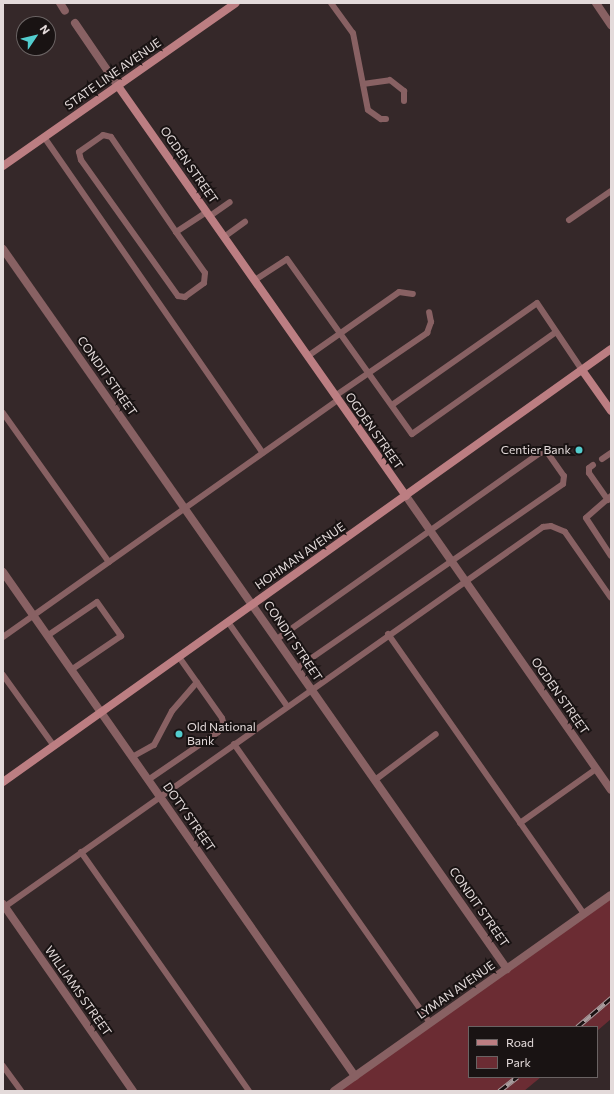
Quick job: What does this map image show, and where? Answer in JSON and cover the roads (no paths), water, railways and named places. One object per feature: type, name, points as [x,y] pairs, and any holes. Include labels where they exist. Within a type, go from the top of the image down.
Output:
[{"type":"street","points":[[60,3],[65,11]]},
{"type":"street","name":"STATE LINE AVENUE","points":[[3,166],[236,3]]},
{"type":"street","points":[[596,3],[611,25]]},
{"type":"street","points":[[75,24],[118,86]]},
{"type":"street","name":"OGDEN STREET","points":[[118,86],[611,790]]},
{"type":"street","name":"CONDIT STREET","points":[[3,249],[186,508],[507,969]]},
{"type":"street","name":"HOHMAN AVENUE","points":[[3,782],[611,349]]},
{"type":"street","points":[[582,370],[611,411]]},
{"type":"street","name":"DOTY STREET","points":[[3,572],[355,1076]]},
{"type":"street","name":"LYMAN AVENUE","points":[[334,1091],[611,895]]},
{"type":"street","name":"WILLIAMS STREET","points":[[4,906],[133,1091]]},
{"type":"lane","points":[[331,3],[353,33],[368,110],[381,119],[386,119]]},
{"type":"lane","points":[[364,84],[390,80],[404,91],[404,101]]},
{"type":"lane","points":[[103,135],[111,137],[176,232],[205,274],[204,283],[186,297],[178,296],[81,160],[79,152],[103,135]]},
{"type":"lane","points":[[44,137],[263,453]]},
{"type":"lane","points":[[569,220],[611,191]]},
{"type":"lane","points":[[176,232],[230,202]]},
{"type":"lane","points":[[224,237],[245,222]]},
{"type":"lane","points":[[255,280],[287,259],[412,434],[556,332]]},
{"type":"lane","points":[[308,356],[399,292],[413,294]]},
{"type":"lane","points":[[392,405],[537,303],[582,370]]},
{"type":"lane","points":[[3,637],[263,453],[369,373],[427,333],[431,322],[429,312]]},
{"type":"lane","points":[[3,413],[109,562]]},
{"type":"lane","points":[[277,639],[429,530],[540,453],[547,452],[564,476],[563,484],[297,668]]},
{"type":"lane","points":[[602,459],[611,453]]},
{"type":"lane","points":[[593,465],[589,468],[589,473],[609,498],[586,518],[611,556]]},
{"type":"lane","points":[[4,906],[160,797],[388,634],[534,533],[551,526],[565,532],[611,598]]},
{"type":"lane","points":[[47,636],[97,602],[121,636],[71,670]]},
{"type":"lane","points":[[228,622],[287,706]]},
{"type":"lane","points":[[388,634],[584,914]]},
{"type":"lane","points":[[148,780],[218,732],[224,725],[222,718],[179,657]]},
{"type":"lane","points":[[3,675],[54,746]]},
{"type":"lane","points":[[132,757],[154,745],[172,711],[197,682]]},
{"type":"lane","points":[[375,780],[436,734]]},
{"type":"lane","points":[[234,744],[430,1023]]},
{"type":"lane","points":[[520,823],[596,769]]},
{"type":"lane","points":[[81,852],[249,1091]]},
{"type":"lane","points":[[3,1066],[21,1091]]},
{"type":"railway","points":[[578,1026],[611,998]]},
{"type":"railway","points":[[499,1091],[516,1078]]},
{"type":"place","name":"Centier Bank","points":[[579,450]]},
{"type":"place","name":"Old National Bank","points":[[179,734]]}]
